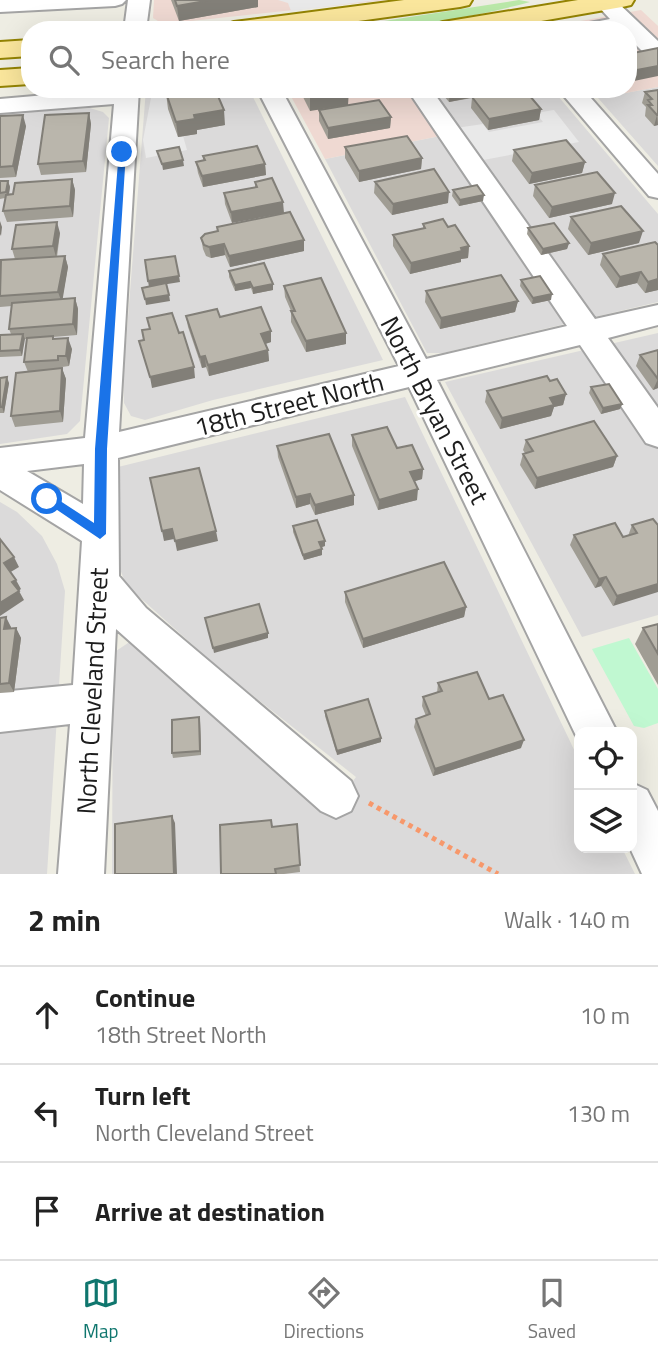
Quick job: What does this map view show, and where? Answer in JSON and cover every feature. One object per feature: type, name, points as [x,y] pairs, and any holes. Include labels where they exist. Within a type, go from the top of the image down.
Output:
[{"type":"main road","points":[[302,21],[460,0]]},
{"type":"main road","points":[[562,21],[618,8]]},
{"type":"main road","points":[[0,50],[21,49]]},
{"type":"main road","points":[[0,78],[21,77]]},
{"type":"street","points":[[0,6],[115,0]]},
{"type":"street","points":[[136,21],[139,0]]},
{"type":"street","points":[[600,21],[618,8]]},
{"type":"street","points":[[637,30],[657,53]]},
{"type":"street","points":[[0,106],[78,98]]},
{"type":"street","name":"North Cleveland Street","points":[[81,874],[100,580],[101,449],[127,98]]},
{"type":"street","name":"North Bryan Street","points":[[274,98],[418,373],[594,727]]},
{"type":"street","points":[[425,98],[658,434]]},
{"type":"street","points":[[578,98],[658,190]]},
{"type":"street","name":"18th Street North","points":[[0,461],[101,449],[658,315]]},
{"type":"street","points":[[0,473],[47,499],[100,534]]},
{"type":"street","points":[[100,580],[132,620],[336,796]]},
{"type":"street","points":[[0,712],[91,703]]},
{"type":"street","points":[[637,815],[658,858]]},
{"type":"path","points":[[336,796],[352,793],[498,874]]},
{"type":"shaded area","points":[[154,0],[387,0],[191,21],[158,21],[153,18]]},
{"type":"shaded area","points":[[278,0],[377,0],[291,11],[288,3]]},
{"type":"shaded area","points":[[641,10],[658,26],[658,87],[637,91],[637,21],[580,21]]},
{"type":"shaded area","points":[[658,87],[658,166],[598,98],[637,98],[637,91]]},
{"type":"shaded area","points":[[145,98],[253,98],[383,360],[213,400],[145,420],[131,416],[124,403],[122,352],[126,343]]},
{"type":"shaded area","points":[[151,98],[186,98],[189,105],[183,136],[187,150],[146,158],[143,140]]},
{"type":"shaded area","points":[[292,98],[424,98],[450,134],[325,159]]},
{"type":"shaded area","points":[[425,98],[560,98],[658,214],[658,302],[443,353],[427,353],[325,159],[450,134]]},
{"type":"shaded area","points":[[90,108],[103,112],[109,118],[80,421],[67,434],[0,444],[0,114]]},
{"type":"shaded area","points":[[554,110],[579,142],[478,161],[456,128],[483,124],[489,132],[543,122],[536,113]]},
{"type":"shaded area","points":[[658,333],[658,615],[582,637],[445,382]]},
{"type":"shaded area","points":[[405,397],[574,750],[574,853],[624,853],[635,874],[112,874],[113,653],[131,641],[207,711],[329,812],[356,777],[223,672],[126,585],[117,561],[118,467]]},
{"type":"shaded area","points":[[0,502],[17,512],[42,536],[57,564],[65,591],[47,874],[0,874]]},
{"type":"green space","points":[[519,0],[530,2],[440,21],[384,21]]},
{"type":"green space","points":[[629,638],[658,689],[658,723],[644,728],[634,726],[592,649]]},
{"type":"building","points":[[175,0],[211,0],[177,6]]},
{"type":"building","points":[[658,48],[658,66],[637,70],[637,52]]},
{"type":"building","points":[[658,90],[657,115],[648,105],[652,105],[648,100],[652,99],[645,92]]},
{"type":"building","points":[[168,98],[219,98],[224,110],[194,115],[195,119],[176,122]]},
{"type":"building","points":[[473,98],[532,98],[541,109],[489,119]]},
{"type":"building","points":[[379,100],[391,117],[328,128],[319,110]]},
{"type":"building","points":[[89,113],[83,161],[38,164],[45,115]]},
{"type":"building","points":[[23,115],[13,166],[0,167],[0,116]]},
{"type":"building","points":[[407,136],[422,158],[359,171],[345,147]]},
{"type":"building","points":[[566,140],[585,162],[532,173],[514,150]]},
{"type":"building","points":[[257,146],[265,164],[202,176],[196,162],[205,160],[203,156]]},
{"type":"building","points":[[179,147],[183,160],[162,164],[157,151]]},
{"type":"building","points":[[434,169],[449,192],[393,204],[375,182]]},
{"type":"building","points":[[597,172],[615,193],[552,207],[535,185]]},
{"type":"building","points":[[272,178],[283,202],[231,212],[224,193],[257,187],[255,182]]},
{"type":"building","points":[[72,179],[70,206],[3,211],[6,195],[13,194],[15,183]]},
{"type":"building","points":[[0,181],[8,181],[6,192],[0,193]]},
{"type":"building","points":[[477,185],[484,195],[460,200],[453,190]]},
{"type":"building","points":[[621,206],[643,231],[591,243],[571,217]]},
{"type":"building","points":[[290,212],[304,240],[229,256],[224,244],[209,247],[204,245],[201,238],[205,234],[218,231],[217,227]]},
{"type":"building","points":[[443,219],[448,227],[455,225],[469,246],[461,248],[462,251],[411,263],[393,235],[425,228],[423,224]]},
{"type":"building","points":[[57,222],[53,246],[12,249],[16,225]]},
{"type":"building","points":[[554,223],[569,243],[543,249],[528,228]]},
{"type":"building","points":[[655,242],[658,245],[658,279],[648,282],[641,272],[620,277],[603,254]]},
{"type":"building","points":[[65,256],[58,292],[0,296],[1,260]]},
{"type":"building","points":[[175,256],[179,276],[148,281],[145,260]]},
{"type":"building","points":[[264,263],[273,284],[253,288],[250,282],[235,285],[229,271]]},
{"type":"building","points":[[501,275],[518,301],[441,318],[426,291]]},
{"type":"building","points":[[540,276],[552,294],[533,298],[521,280]]},
{"type":"building","points":[[321,278],[346,333],[306,341],[291,311],[295,311],[284,286]]},
{"type":"building","points":[[166,283],[169,295],[145,299],[142,288]]},
{"type":"building","points":[[75,298],[73,324],[9,329],[12,303]]},
{"type":"building","points":[[261,307],[271,331],[261,334],[268,350],[208,365],[205,356],[200,357],[186,316],[217,309],[220,317]]},
{"type":"building","points":[[172,313],[179,333],[183,332],[194,367],[150,377],[139,341],[144,340],[142,330],[150,329],[147,318]]},
{"type":"building","points":[[23,334],[20,350],[0,351],[0,335]]},
{"type":"building","points":[[53,336],[53,339],[68,338],[66,356],[58,356],[58,360],[24,362],[27,338]]},
{"type":"building","points":[[658,350],[658,379],[640,355]]},
{"type":"building","points":[[62,368],[60,411],[11,416],[16,373]]},
{"type":"building","points":[[547,376],[550,381],[557,379],[566,394],[550,398],[554,405],[502,418],[487,391]]},
{"type":"building","points":[[7,377],[2,407],[0,407],[0,378]]},
{"type":"building","points":[[609,384],[622,404],[603,408],[591,387]]},
{"type":"building","points":[[594,421],[617,456],[537,478],[523,454],[533,451],[526,440]]},
{"type":"building","points":[[387,427],[397,448],[412,445],[423,469],[410,472],[418,489],[379,500],[352,435]]},
{"type":"building","points":[[329,434],[354,495],[315,505],[310,494],[296,497],[277,446]]},
{"type":"building","points":[[199,468],[216,531],[175,541],[172,529],[162,531],[150,478]]},
{"type":"building","points":[[653,519],[658,525],[658,584],[617,596],[606,577],[599,579],[574,535],[615,523],[623,537],[637,533],[632,525]]},
{"type":"building","points":[[317,520],[325,541],[319,542],[322,549],[303,555],[293,526]]},
{"type":"building","points":[[0,539],[14,557],[4,563],[16,580],[12,582],[19,591],[0,603]]},
{"type":"building","points":[[444,562],[466,607],[363,639],[345,592]]},
{"type":"building","points":[[259,604],[268,633],[213,648],[205,618]]},
{"type":"building","points":[[6,617],[4,629],[16,628],[9,683],[0,684],[0,618]]},
{"type":"building","points":[[658,624],[658,654],[643,628]]},
{"type":"building","points":[[477,672],[489,699],[503,695],[524,740],[435,769],[416,719],[430,714],[423,697],[442,691],[438,683]]},
{"type":"building","points":[[368,699],[381,738],[337,751],[325,711]]},
{"type":"building","points":[[199,717],[200,751],[172,753],[172,720]]},
{"type":"building","points":[[172,816],[174,874],[115,874],[115,824]]},
{"type":"building","points":[[271,820],[272,827],[297,824],[300,865],[275,869],[276,874],[221,874],[220,825]]},
{"type":"route","points":[[47,499],[100,534],[101,449],[122,152]]}]
